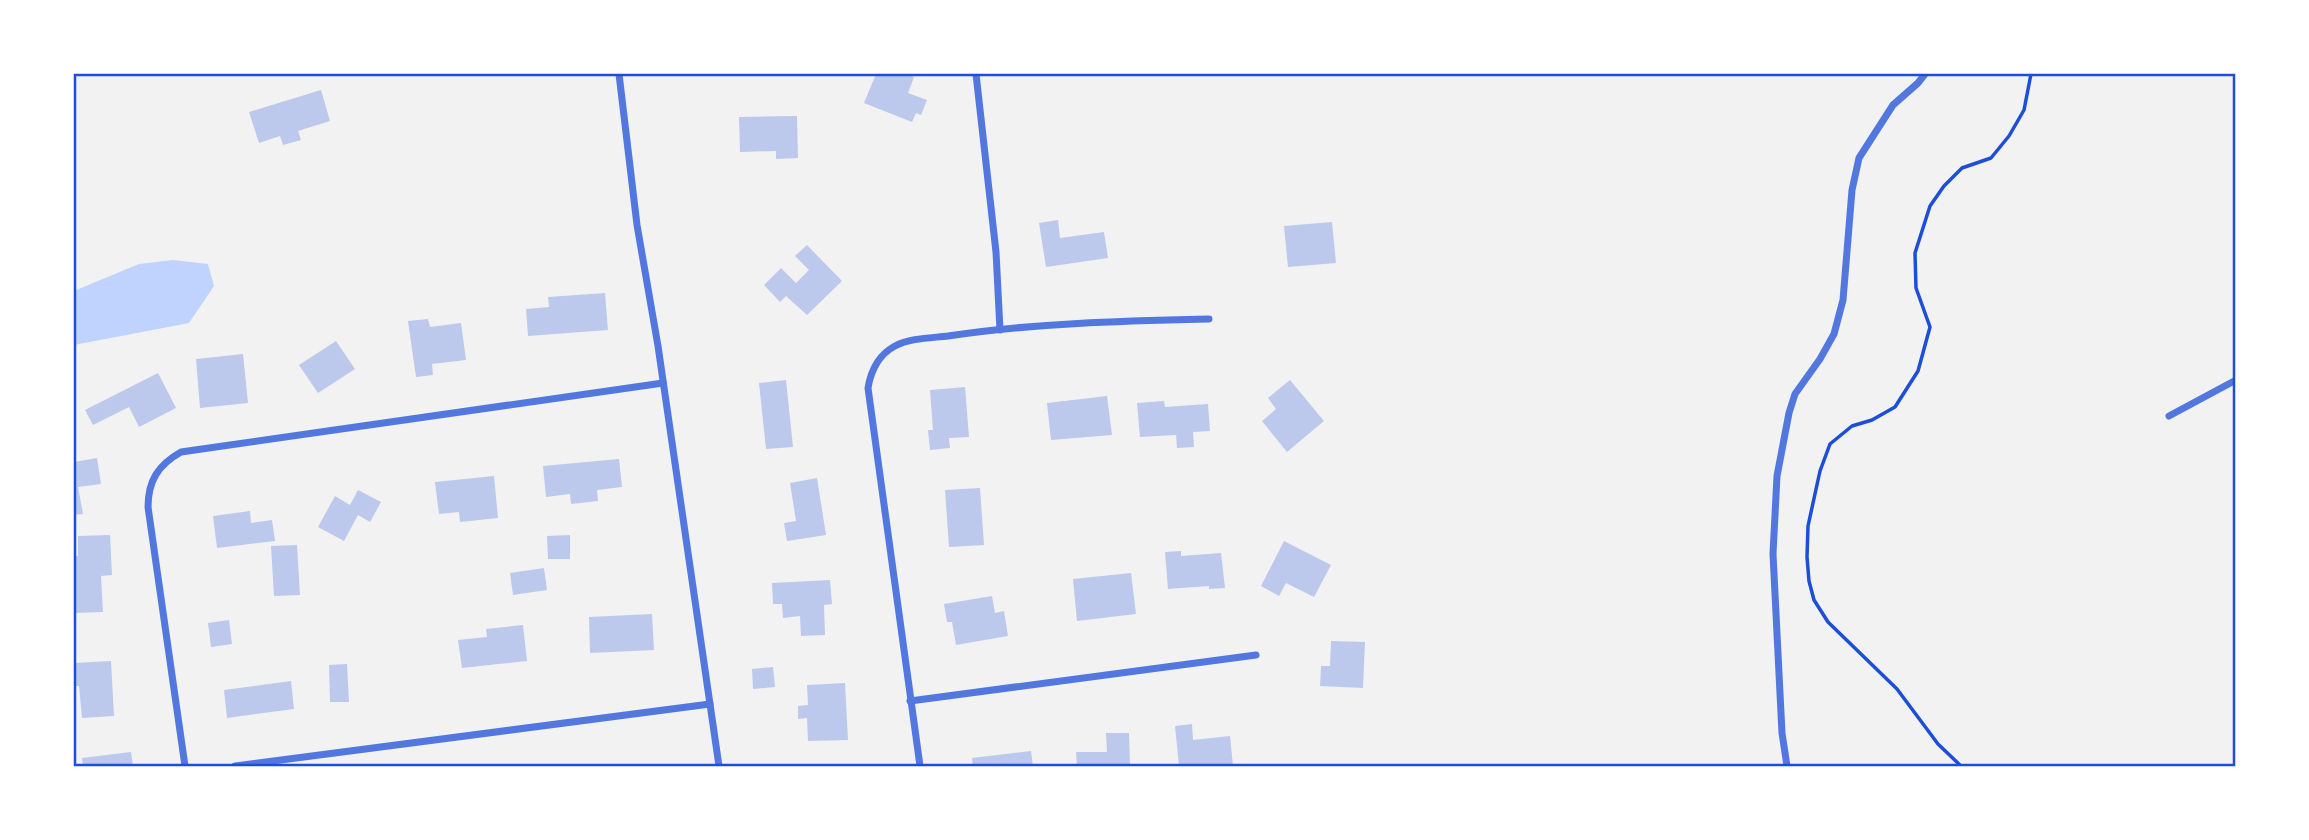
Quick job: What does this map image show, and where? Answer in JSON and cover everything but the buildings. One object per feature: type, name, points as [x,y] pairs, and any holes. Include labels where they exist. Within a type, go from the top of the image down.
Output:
[{"type":"street","points":[[619,74],[637,225],[719,766]]},
{"type":"street","points":[[976,74],[996,252],[1000,330]]},
{"type":"street","points":[[1787,766],[1782,733],[1773,554],[1777,475],[1789,413],[1795,394],[1834,334],[1843,300],[1852,190],[1859,158],[1893,105],[1925,74]]},
{"type":"street","points":[[920,766],[867,388],[876,362],[886,351],[898,344],[1000,330],[1112,321],[1209,319]]},
{"type":"street","points":[[2169,416],[2235,380]]},
{"type":"street","points":[[185,766],[148,507],[152,480],[169,458],[181,452],[663,383]]},
{"type":"street","points":[[910,701],[1256,656]]},
{"type":"street","points":[[234,766],[710,704]]},
{"type":"path","points":[[1961,766],[1938,744],[1897,689],[1828,622],[1814,600],[1809,581],[1808,526],[1820,471],[1830,444],[1852,426],[1872,421],[1895,407],[1918,370],[1930,327],[1916,288],[1915,253],[1930,206],[1944,186],[1962,168],[1991,158],[2009,136],[2024,110],[2031,74]]},
{"type":"water","points":[[173,260],[208,264],[214,286],[189,323],[74,345],[74,291],[139,264]]}]
